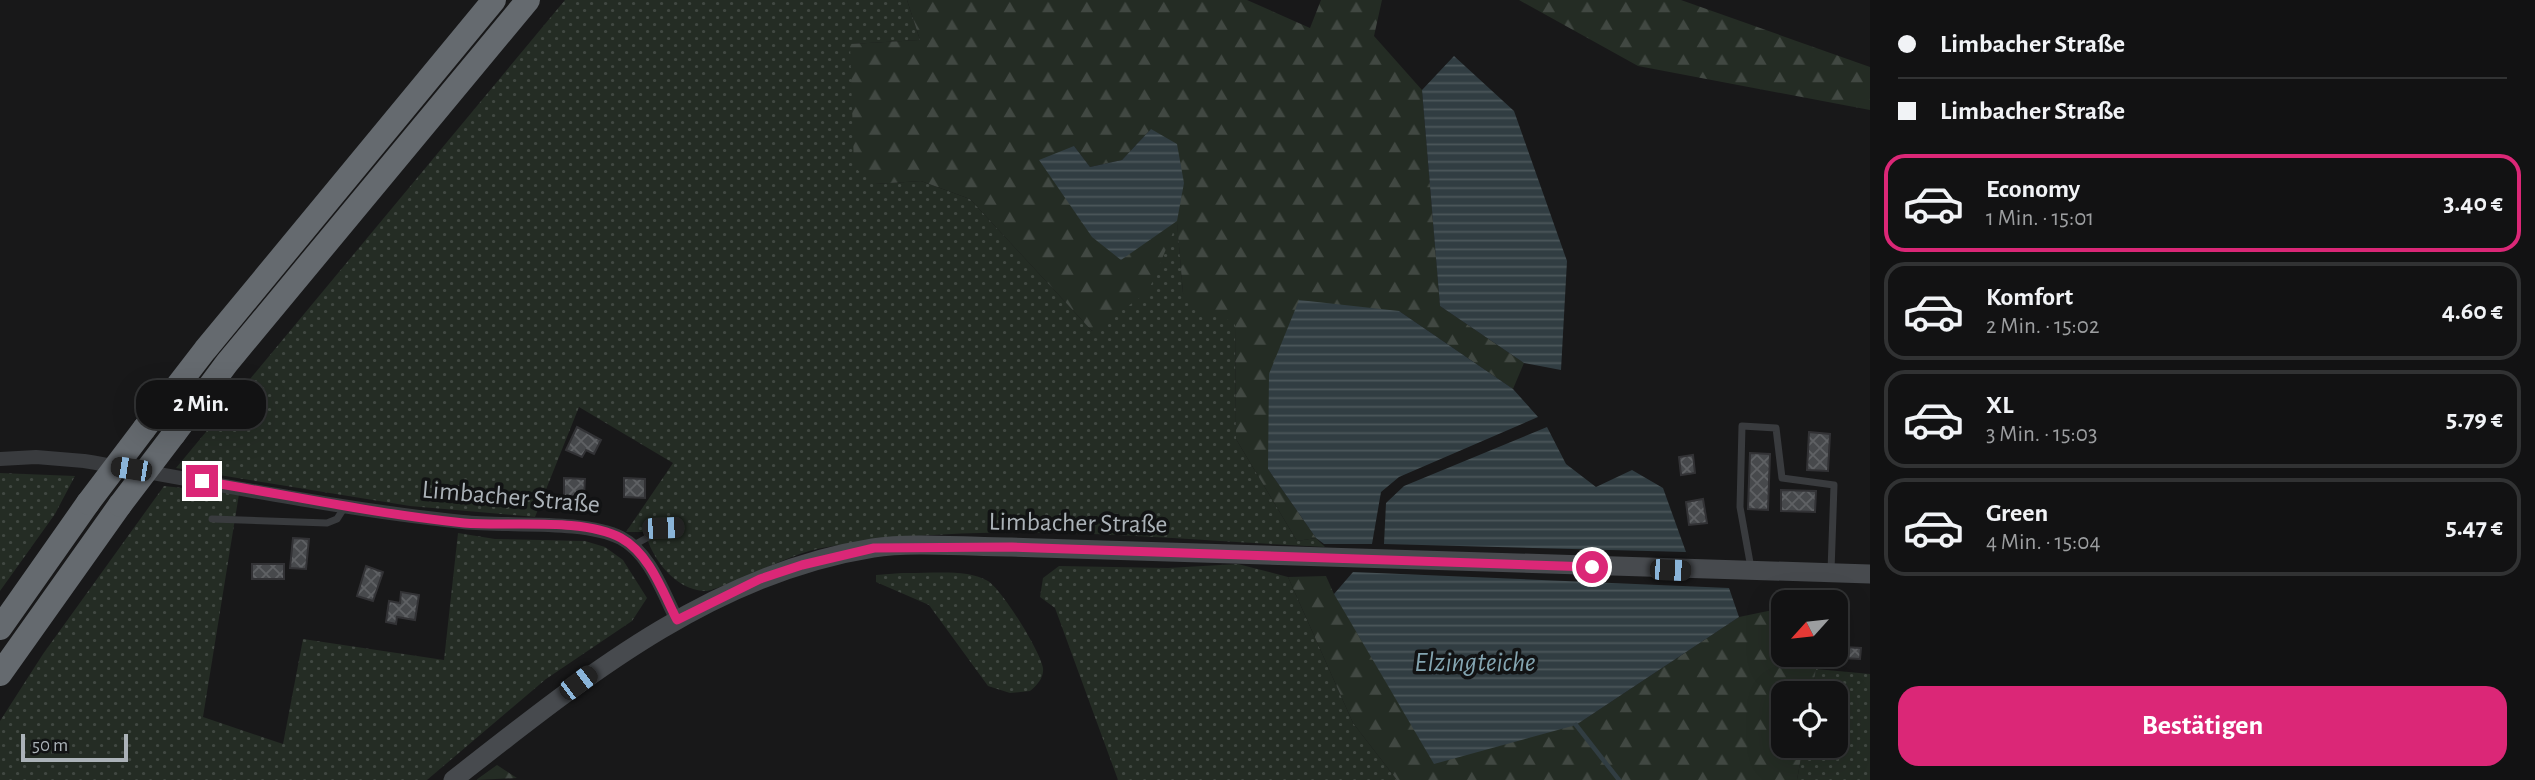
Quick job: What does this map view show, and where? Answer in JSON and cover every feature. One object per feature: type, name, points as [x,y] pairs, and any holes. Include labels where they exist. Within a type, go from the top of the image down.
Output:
[{"type":"highway","points":[[0,628],[144,429],[340,183],[494,0]]},
{"type":"highway","points":[[0,674],[120,505],[227,363],[528,0]]},
{"type":"main road","name":"Limbacher Straße","points":[[453,780],[595,671],[677,620],[760,579],[802,565],[874,548],[1012,547],[1870,575]]},
{"type":"street","name":"Limbacher Straße","points":[[0,459],[36,457],[83,461],[461,522],[577,528],[611,534],[632,545]]},
{"type":"street","points":[[632,545],[659,583],[677,620]]},
{"type":"lane","points":[[1752,573],[1740,507],[1742,426],[1776,428],[1782,478],[1834,485],[1831,575]]},
{"type":"lane","points":[[212,519],[327,523],[337,519],[346,505]]},
{"type":"lane","points":[[632,545],[663,528],[679,528]]},
{"type":"green space","points":[[565,0],[907,0],[920,40],[851,44],[875,184],[921,181],[970,199],[1092,331],[1177,221],[1183,293],[1235,321],[1236,439],[1297,541],[1316,538],[1325,547],[1097,534],[982,533],[926,536],[819,549],[794,556],[711,590],[694,589],[666,571],[653,552],[645,532],[626,532],[673,463],[579,407],[535,517],[410,506],[176,468]]},
{"type":"green space","points":[[907,0],[1247,0],[1310,28],[1321,0],[1382,0],[1374,36],[1422,90],[1440,306],[1524,363],[1513,389],[1399,311],[1268,469],[1316,538],[1297,541],[1236,439],[1235,322],[1192,309],[1183,293],[1177,223],[1148,292],[1092,331],[970,199],[921,181],[875,184],[854,167],[850,44],[920,40]],"holes":[[[1151,129],[1092,237],[1074,146],[1090,167],[1122,160]]]},
{"type":"green space","points":[[1519,0],[1681,0],[1870,67],[1870,110],[1638,66]]},
{"type":"green space","points":[[0,473],[75,476],[55,514],[0,591]]},
{"type":"green space","points":[[164,486],[239,494],[203,717],[283,744],[303,639],[444,660],[458,533],[495,539],[585,541],[605,547],[623,560],[647,598],[632,621],[546,679],[427,780],[0,780],[0,721],[43,654]]},
{"type":"green space","points":[[1238,564],[1288,577],[1353,723],[1397,780],[1118,780],[1055,608],[1040,597],[1043,578],[1059,566],[1168,568]]},
{"type":"green space","points":[[969,574],[988,581],[1011,608],[1035,649],[1043,668],[1037,684],[1030,691],[1010,693],[988,686],[929,605],[876,582],[876,575]]},
{"type":"green space","points":[[1326,576],[1334,594],[1576,725],[1739,617],[1771,610],[1771,667],[1816,667],[1814,681],[1771,681],[1771,758],[1801,758],[1797,780],[1397,780],[1353,723],[1288,577]]},
{"type":"green space","points":[[1816,669],[1870,674],[1870,780],[1797,780],[1801,758],[1848,758],[1848,681],[1814,681]]},
{"type":"green space","points":[[497,765],[517,778],[476,780]]},
{"type":"water","points":[[1454,56],[1514,111],[1567,261],[1561,370],[1524,363],[1440,306],[1422,90]]},
{"type":"water","points":[[1151,129],[1177,144],[1184,183],[1177,221],[1121,260],[1092,237],[1039,160],[1074,146],[1090,167],[1122,160]]},
{"type":"water","points":[[1299,300],[1399,311],[1513,389],[1538,417],[1399,477],[1381,492],[1372,544],[1324,544],[1316,538],[1268,469],[1269,374]]},
{"type":"water","points":[[1547,427],[1566,464],[1596,487],[1632,470],[1663,488],[1686,552],[1384,544],[1386,503],[1404,486]]},
{"type":"water","name":"Elzingteiche","points":[[1353,572],[1729,588],[1739,617],[1576,725],[1434,764],[1334,594]]},
{"type":"building","points":[[577,427],[601,440],[594,454],[586,450],[582,457],[566,450]]},
{"type":"building","points":[[1809,432],[1830,434],[1828,471],[1807,470]]},
{"type":"building","points":[[1750,453],[1770,454],[1768,510],[1748,509]]},
{"type":"building","points":[[1693,455],[1695,473],[1681,475],[1679,457]]},
{"type":"building","points":[[564,478],[585,479],[584,496],[564,496]]},
{"type":"building","points":[[624,478],[645,479],[645,498],[624,497]]},
{"type":"building","points":[[1781,490],[1816,491],[1815,512],[1781,511]]},
{"type":"building","points":[[1703,499],[1707,523],[1689,525],[1686,502]]},
{"type":"building","points":[[293,538],[309,539],[306,569],[290,568]]},
{"type":"building","points":[[252,564],[284,564],[284,579],[252,579]]},
{"type":"building","points":[[366,566],[383,572],[373,601],[357,596]]},
{"type":"building","points":[[401,592],[419,595],[415,620],[397,617],[396,624],[386,622],[389,601],[400,603]]},
{"type":"building","points":[[1848,647],[1861,648],[1860,659],[1848,658]]},
{"type":"waterway","points":[[1576,725],[1619,780]]},
{"type":"route","points":[[202,481],[461,522],[577,528],[611,534],[624,539],[637,551],[659,583],[677,620],[760,579],[802,565],[874,548],[1012,547],[1592,567]]}]
